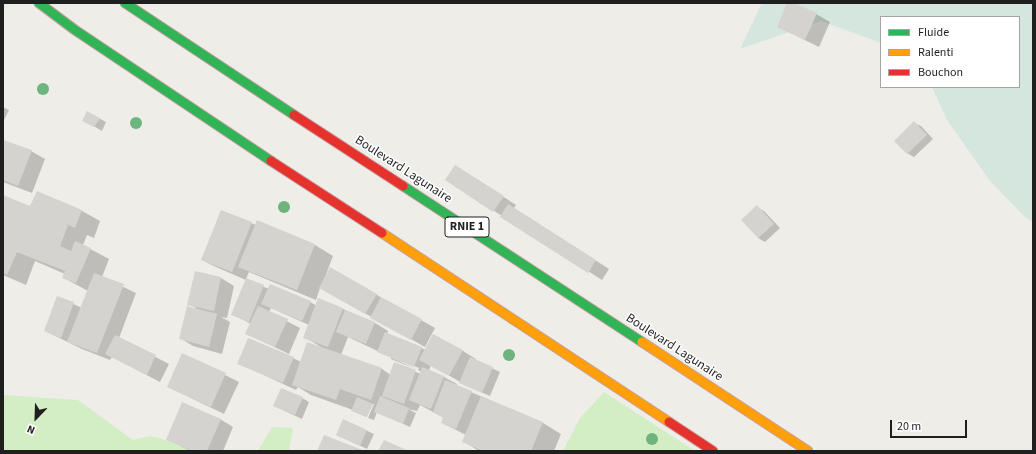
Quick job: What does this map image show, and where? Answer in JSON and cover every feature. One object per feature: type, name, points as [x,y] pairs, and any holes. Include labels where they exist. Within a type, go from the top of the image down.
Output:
[{"type":"highway","points":[[39,3],[75,30],[198,113],[713,451]]},
{"type":"highway","name":"Boulevard Lagunaire","points":[[125,3],[219,67],[445,212],[808,451]]},
{"type":"green space","points":[[604,392],[695,451],[563,451],[580,418]]},
{"type":"green space","points":[[3,395],[78,400],[133,440],[150,436],[166,440],[192,451],[3,451]]},
{"type":"green space","points":[[272,427],[293,428],[289,451],[258,451]]},
{"type":"shaded area","points":[[762,3],[1033,3],[1033,222],[1025,217],[990,181],[947,120],[932,88],[1020,88],[1020,16],[880,16],[880,43],[821,21],[740,49]]},
{"type":"building","points":[[787,3],[794,3],[817,13],[805,40],[777,27]]},
{"type":"building","points":[[87,111],[100,118],[94,127],[82,121]]},
{"type":"building","points":[[914,121],[927,135],[907,154],[894,141]]},
{"type":"building","points":[[3,140],[32,150],[18,186],[3,180]]},
{"type":"building","points":[[455,165],[504,196],[493,212],[445,180]]},
{"type":"building","points":[[37,191],[82,210],[75,228],[68,225],[60,246],[71,251],[75,241],[91,248],[76,283],[62,278],[65,271],[17,252],[7,275],[3,273],[3,195],[30,206]]},
{"type":"building","points":[[508,204],[596,260],[588,273],[500,217]]},
{"type":"building","points":[[757,205],[774,224],[758,238],[741,220]]},
{"type":"building","points":[[221,210],[252,222],[232,272],[201,260]]},
{"type":"building","points":[[257,220],[315,244],[297,290],[238,267]]},
{"type":"building","points":[[330,267],[377,294],[365,314],[319,288]]},
{"type":"building","points":[[195,271],[221,277],[214,311],[187,305]]},
{"type":"building","points":[[94,273],[124,284],[97,353],[67,342]]},
{"type":"building","points":[[246,278],[264,285],[249,322],[231,315]]},
{"type":"building","points":[[270,284],[311,301],[302,321],[261,304]]},
{"type":"building","points":[[57,296],[74,302],[61,338],[44,331]]},
{"type":"building","points":[[381,297],[422,319],[411,340],[370,318]]},
{"type":"building","points":[[318,298],[343,308],[328,347],[303,338]]},
{"type":"building","points":[[187,306],[217,314],[209,347],[179,339]]},
{"type":"building","points":[[258,306],[288,319],[275,347],[245,334]]},
{"type":"building","points":[[345,310],[375,322],[366,344],[336,332]]},
{"type":"building","points":[[385,332],[422,347],[414,367],[377,352]]},
{"type":"building","points":[[433,334],[463,350],[449,376],[419,360]]},
{"type":"building","points":[[115,335],[156,355],[147,375],[105,354]]},
{"type":"building","points":[[248,338],[294,357],[283,383],[237,364]]},
{"type":"building","points":[[307,342],[382,368],[371,400],[340,389],[336,400],[292,385]]},
{"type":"building","points":[[182,353],[226,373],[211,407],[167,387]]},
{"type":"building","points":[[470,357],[493,367],[482,393],[459,383]]},
{"type":"building","points":[[394,362],[416,370],[404,404],[382,396]]},
{"type":"building","points":[[422,367],[444,376],[431,409],[409,400]]},
{"type":"building","points":[[445,380],[472,391],[456,429],[441,423],[443,417],[433,412]]},
{"type":"building","points":[[281,388],[303,397],[295,415],[273,406]]},
{"type":"building","points":[[380,396],[409,408],[403,424],[374,412]]},
{"type":"building","points":[[481,396],[543,422],[531,451],[483,451],[462,442]]},
{"type":"building","points":[[357,397],[373,404],[367,417],[351,411]]},
{"type":"building","points":[[182,402],[221,419],[207,451],[192,451],[166,440]]},
{"type":"building","points":[[343,419],[367,430],[360,446],[336,435]]},
{"type":"building","points":[[324,435],[365,451],[317,451]]},
{"type":"building","points":[[384,440],[409,451],[378,451]]},
{"type":"traffic: fast","points":[[39,3],[75,30],[271,161]]},
{"type":"traffic: fast","points":[[125,3],[294,115]]},
{"type":"traffic: fast","points":[[403,186],[642,342]]},
{"type":"traffic: slow","points":[[382,233],[669,422]]},
{"type":"traffic: slow","points":[[642,342],[808,451]]},
{"type":"traffic: jam","points":[[294,115],[403,186]]},
{"type":"traffic: jam","points":[[271,161],[382,233]]},
{"type":"traffic: jam","points":[[669,422],[713,451]]}]
